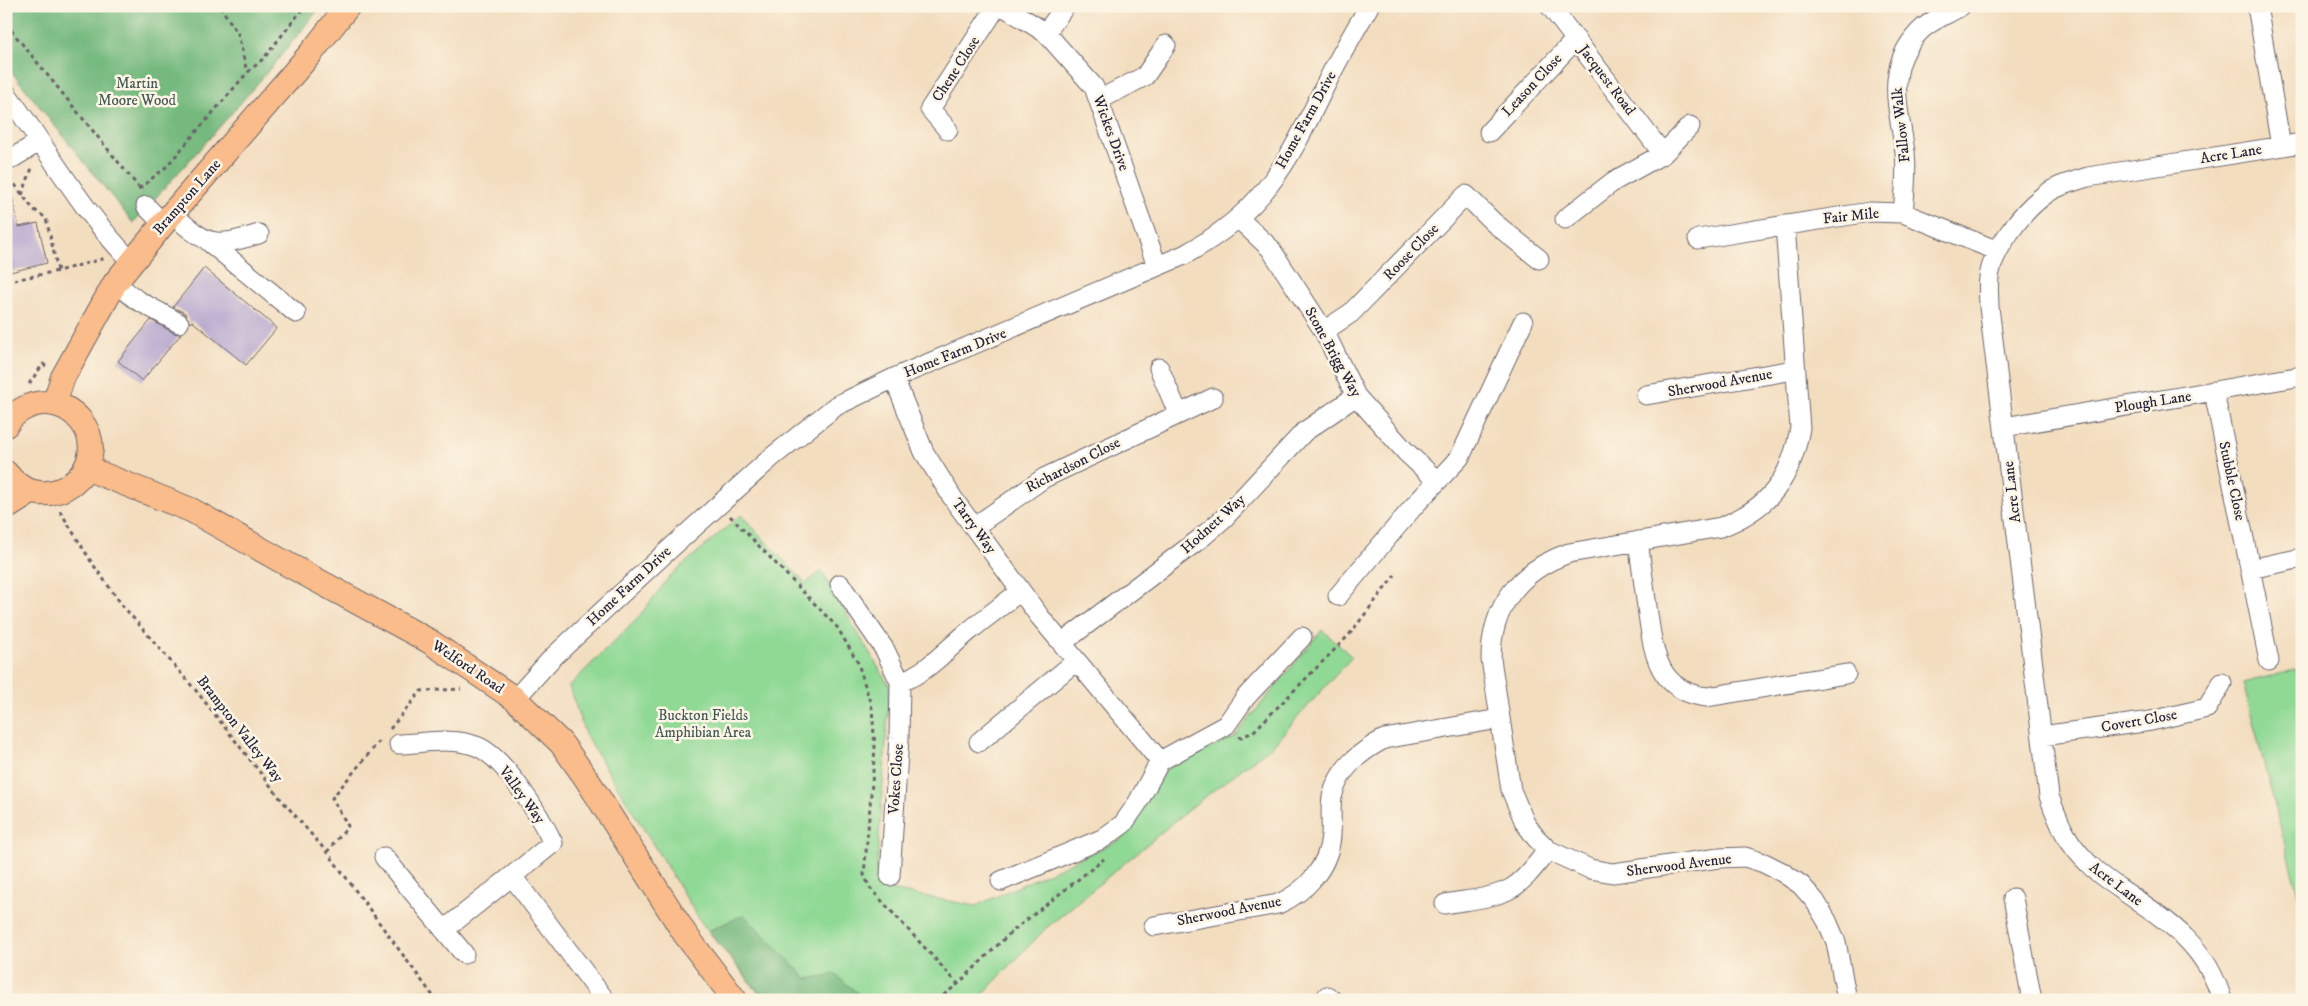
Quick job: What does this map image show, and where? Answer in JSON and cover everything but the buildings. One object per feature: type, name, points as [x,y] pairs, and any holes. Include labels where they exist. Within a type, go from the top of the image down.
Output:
[{"type":"main road","name":"Brampton Lane","points":[[54,404],[62,377],[115,284],[168,219],[311,53],[348,6]]},
{"type":"main road","points":[[6,508],[14,485],[52,493],[72,485],[86,468],[90,446],[84,426],[69,410],[54,404],[37,404],[26,407],[7,421]]},
{"type":"main road","name":"Welford Road","points":[[86,468],[191,510],[430,641],[515,699],[561,743],[586,778],[685,934],[729,998]]},
{"type":"street","name":"Chene Close","points":[[948,130],[930,109],[997,6]]},
{"type":"street","name":"Wickes Drive","points":[[1003,6],[1046,33],[1094,87],[1157,266]]},
{"type":"street","points":[[1046,33],[1065,6]]},
{"type":"street","name":"Home Farm Drive","points":[[515,699],[552,658],[719,504],[772,457],[830,410],[894,378],[1157,266],[1203,244],[1238,218],[1269,186],[1297,143],[1331,74],[1369,6]]},
{"type":"street","name":"Jacquest Road","points":[[1550,6],[1663,154]]},
{"type":"street","name":"Fallow Walk","points":[[1903,213],[1906,182],[1905,153],[1895,92],[1901,58],[1909,44],[1920,31],[1961,6]]},
{"type":"street","points":[[2257,6],[2280,146]]},
{"type":"street","name":"Leason Close","points":[[1489,132],[1576,39]]},
{"type":"street","points":[[1099,100],[1145,76],[1166,45]]},
{"type":"street","points":[[6,93],[89,211],[132,262]]},
{"type":"street","points":[[1564,219],[1614,181],[1663,154],[1690,126]]},
{"type":"street","points":[[6,162],[40,142]]},
{"type":"street","name":"Acre Lane","points":[[2222,1000],[2211,969],[2184,935],[2090,866],[2072,845],[2059,826],[2049,796],[1989,307],[1990,272],[1998,251],[2026,212],[2042,196],[2061,186],[2088,177],[2302,143]]},
{"type":"street","name":"Roose Close","points":[[1324,331],[1351,312],[1466,195],[1493,222],[1539,259]]},
{"type":"street","points":[[144,197],[168,219],[216,244],[259,234]]},
{"type":"street","name":"Fair Mile","points":[[1698,239],[1870,212],[1903,213],[1998,251]]},
{"type":"street","name":"Stone Brigg Way","points":[[1238,218],[1270,248],[1324,331],[1356,396],[1406,452],[1436,480]]},
{"type":"street","name":"Sherwood Avenue","points":[[1785,225],[1794,370],[1800,428],[1790,468],[1777,489],[1760,506],[1740,520],[1721,527],[1569,553],[1553,559],[1532,572],[1517,585],[1502,609],[1491,638],[1491,659],[1499,719],[1514,801],[1525,823],[1548,850],[1590,870],[1613,873],[1719,858],[1745,857],[1764,862],[1801,885],[1815,901],[1827,921],[1836,942],[1847,1000]]},
{"type":"street","points":[[208,241],[296,313]]},
{"type":"street","points":[[115,284],[137,300],[179,323]]},
{"type":"street","points":[[1338,596],[1436,480],[1460,457],[1523,322]]},
{"type":"street","points":[[1158,368],[1178,413]]},
{"type":"street","name":"Sherwood Avenue","points":[[1646,395],[1794,370]]},
{"type":"street","name":"Plough Lane","points":[[2004,426],[2302,376]]},
{"type":"street","name":"Tarry Way","points":[[894,378],[924,452],[943,484],[1020,591],[1160,761]]},
{"type":"street","name":"Stubble Close","points":[[2214,392],[2269,661]]},
{"type":"street","name":"Hodnett Way","points":[[1062,643],[1201,538],[1224,518],[1304,432],[1356,396]]},
{"type":"street","name":"Richardson Close","points":[[974,528],[1044,478],[1213,398]]},
{"type":"street","points":[[1638,541],[1656,660],[1670,680],[1683,690],[1696,696],[1707,697],[1846,674]]},
{"type":"street","points":[[2250,569],[2302,558]]},
{"type":"street","name":"Vokes Close","points":[[840,584],[885,650],[900,682],[899,738],[890,876]]},
{"type":"street","points":[[900,682],[914,678],[1020,591]]},
{"type":"street","points":[[1001,881],[1102,839],[1123,824],[1137,804],[1160,761],[1202,740],[1226,725],[1245,698],[1302,637]]},
{"type":"street","points":[[979,742],[1076,660]]},
{"type":"street","name":"Covert Close","points":[[2042,736],[2151,721],[2207,708],[2222,683]]},
{"type":"street","name":"Sherwood Avenue","points":[[1154,926],[1278,904],[1294,898],[1318,873],[1326,856],[1331,838],[1332,798],[1340,777],[1351,761],[1367,748],[1384,739],[1499,719]]},
{"type":"street","name":"Valley Way","points":[[390,737],[453,742],[475,746],[490,753],[533,805],[553,843],[512,876]]},
{"type":"street","points":[[1445,904],[1494,894],[1510,888],[1524,878],[1548,850]]},
{"type":"street","points":[[384,857],[464,954]]},
{"type":"street","points":[[444,930],[512,876],[605,1000]]},
{"type":"street","points":[[2012,898],[2032,1000]]},
{"type":"path","points":[[220,6],[238,34],[247,73]]},
{"type":"path","points":[[6,24],[144,197],[166,167],[247,73],[264,58],[305,6]]},
{"type":"path","points":[[22,195],[34,162]]},
{"type":"path","points":[[6,173],[33,209],[46,218],[58,271]]},
{"type":"path","points":[[14,280],[106,258]]},
{"type":"path","name":"Brampton Valley Way","points":[[56,504],[92,563],[122,605],[198,693],[280,798],[327,852],[436,1000]]},
{"type":"path","points":[[719,504],[837,627],[858,663],[872,708],[874,748],[864,875],[870,888],[958,984]]},
{"type":"path","points":[[1236,740],[1253,732],[1349,635],[1395,576]]},
{"type":"path","points":[[327,852],[348,826],[332,798],[390,737],[421,691],[461,688]]},
{"type":"path","points":[[938,1000],[958,984],[1010,933],[1106,857]]},
{"type":"green space","name":"Martin Moore Wood","points":[[6,6],[321,6],[252,89],[133,223],[6,65]]},
{"type":"green space","name":"Buckton Fields Amphibian Area","points":[[741,515],[806,584],[821,571],[890,687],[876,879],[891,890],[976,906],[1122,839],[1166,769],[1234,737],[1322,630],[1352,657],[1272,746],[1198,802],[1045,929],[977,1000],[764,1000],[701,922],[585,734],[569,686],[637,619],[670,576]]},
{"type":"green space","points":[[2302,668],[2302,910],[2243,683]]},
{"type":"green space","points":[[744,915],[807,979],[834,974],[866,1000],[766,1000],[708,931]]}]
